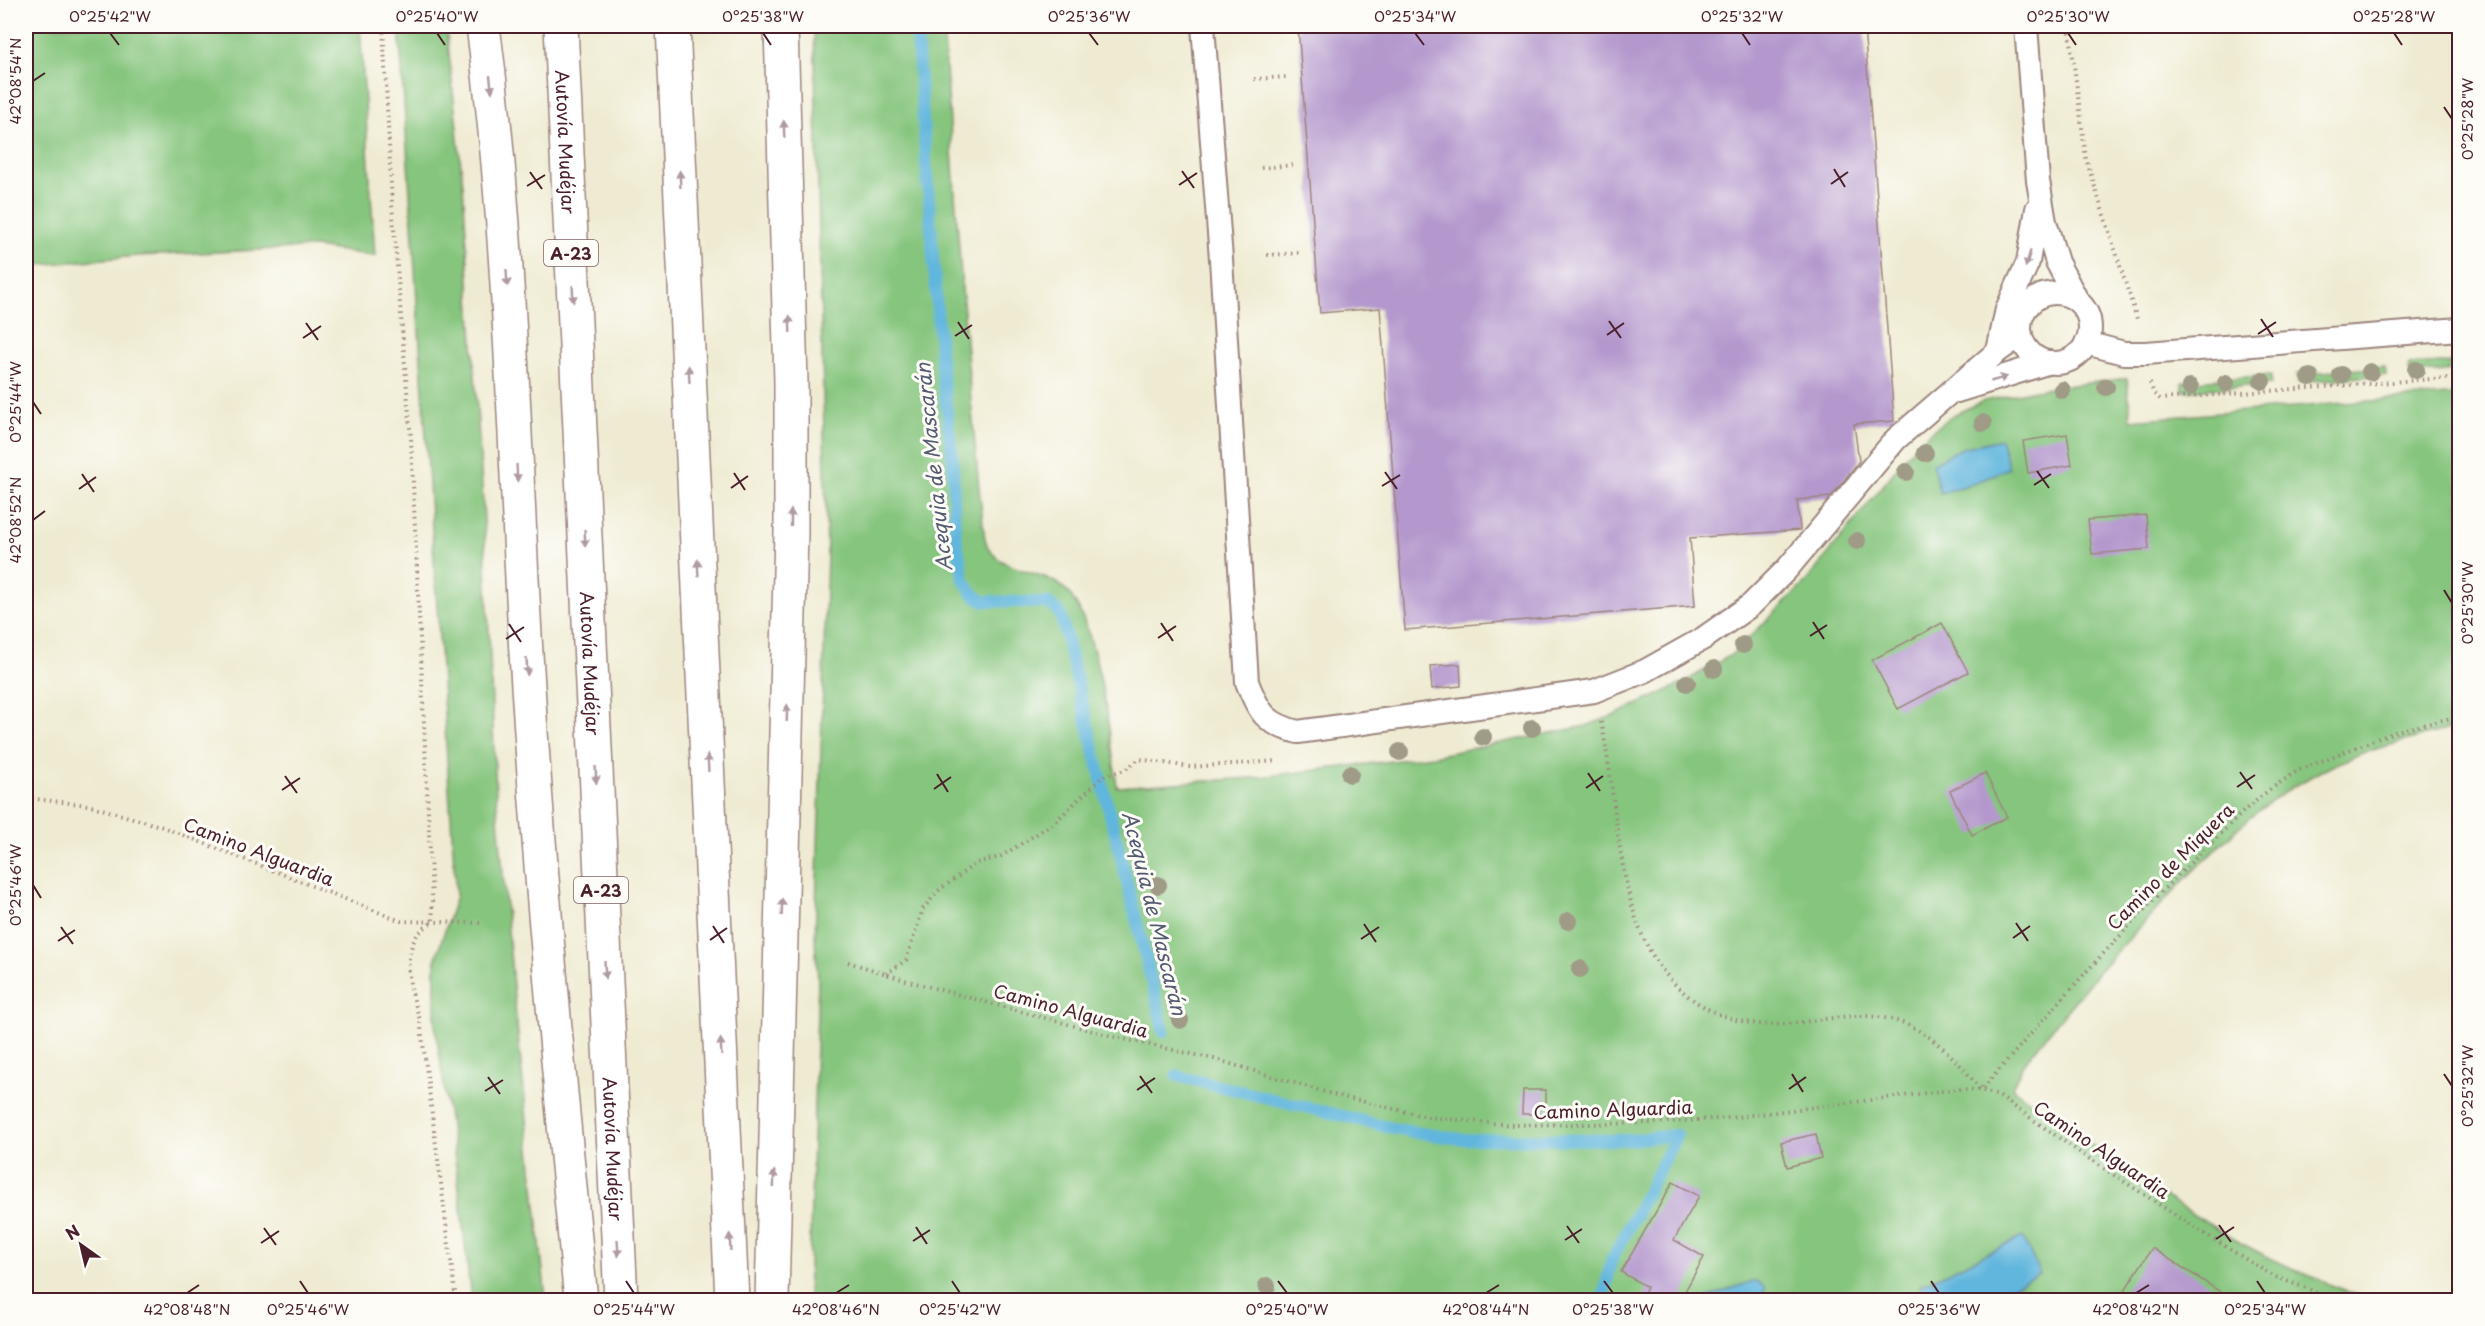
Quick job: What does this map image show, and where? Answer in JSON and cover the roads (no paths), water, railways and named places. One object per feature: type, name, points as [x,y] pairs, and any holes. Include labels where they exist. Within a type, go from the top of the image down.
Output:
[{"type":"highway","points":[[483,26],[494,109],[508,300],[528,686],[548,957],[581,1300]]},
{"type":"highway","name":"Autovía Mudéjar","points":[[561,26],[621,1300]]},
{"type":"highway","points":[[673,26],[732,1300]]},
{"type":"highway","points":[[772,1300],[791,532],[791,382],[781,26]]},
{"type":"lane","points":[[1203,26],[1222,270],[1247,682],[1262,714],[1277,727],[1298,732],[1594,691],[1646,671],[1704,638],[1751,605],[1787,569],[1896,439],[2021,333],[2022,316],[2031,302],[2045,294],[2062,293],[2077,300]]},
{"type":"lane","points":[[1947,394],[2050,362],[2065,361],[2077,354],[2086,344],[2091,328],[2087,312],[2077,300],[2057,262],[2045,222],[2038,181],[2026,26]]},
{"type":"lane","points":[[1998,351],[2007,309],[2028,262],[2034,237],[2038,181]]},
{"type":"lane","points":[[2007,309],[2027,348],[2037,358],[2050,362]]},
{"type":"lane","points":[[2086,344],[2124,353],[2146,353],[2460,330]]},
{"type":"water","points":[[2001,439],[2009,468],[1975,483],[1940,493],[1932,464],[1962,448]]},
{"type":"water","points":[[2023,1237],[2040,1274],[1984,1300],[1928,1300],[1920,1285]]},
{"type":"water","points":[[1757,1281],[1764,1287],[1761,1300],[1700,1300]]},
{"type":"waterway","name":"Acequia de Mascarán","points":[[916,26],[941,363],[953,463],[955,530],[964,580],[971,592],[982,601],[1049,603],[1060,613],[1164,1031]]},
{"type":"waterway","name":"Acequia de Mascarán","points":[[1177,1076],[1400,1130],[1460,1139],[1629,1140],[1677,1135],[1611,1261],[1603,1300]]}]
